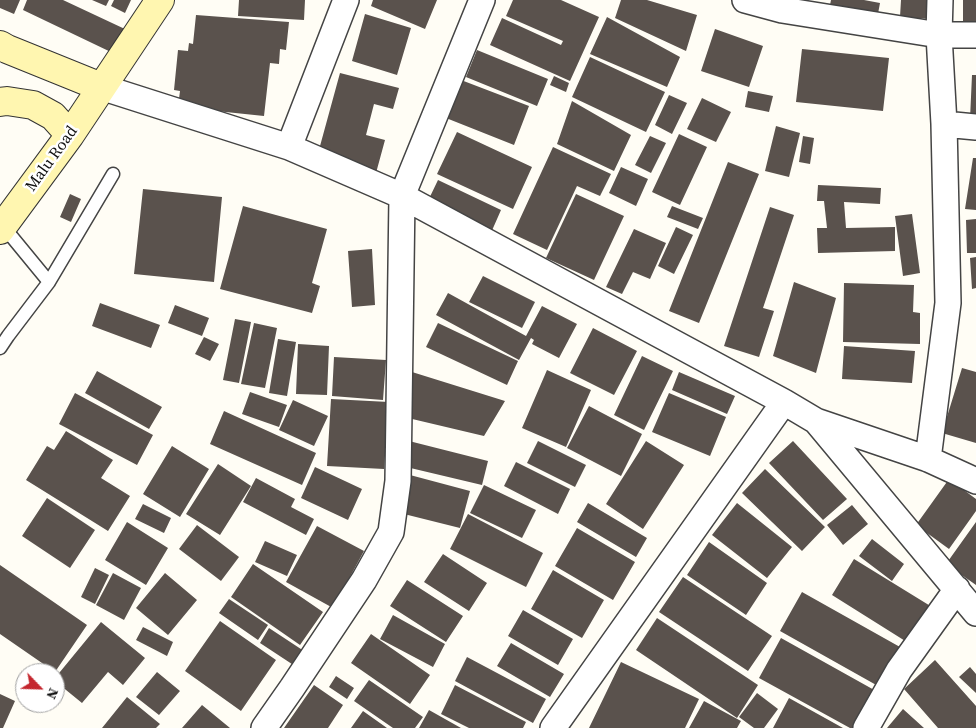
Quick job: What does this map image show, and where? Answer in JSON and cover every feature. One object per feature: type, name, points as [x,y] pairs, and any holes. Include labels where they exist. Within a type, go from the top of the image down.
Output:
[{"type":"main road","name":"Malu Road","points":[[1,228],[70,135],[160,0]]},
{"type":"main road","points":[[2,54],[101,87]]},
{"type":"main road","points":[[0,102],[7,101],[33,105],[53,116],[70,135]]},
{"type":"street","points":[[289,148],[346,0]]},
{"type":"street","points":[[264,728],[364,580],[390,532],[398,480],[402,196],[482,0]]},
{"type":"street","points":[[745,0],[782,10],[939,35],[976,35]]},
{"type":"street","points":[[928,459],[948,303],[944,124],[939,35],[940,0]]},
{"type":"street","points":[[101,87],[289,148],[402,196],[816,421],[928,459],[976,481]]},
{"type":"street","points":[[944,124],[976,128]]},
{"type":"street","points":[[554,728],[784,402]]},
{"type":"street","points":[[816,421],[976,613]]},
{"type":"street","points":[[866,728],[899,670],[957,590]]},
{"type":"lane","points":[[0,348],[49,282],[113,174]]},
{"type":"lane","points":[[1,228],[49,282]]},
{"type":"building","points":[[0,0],[20,0],[14,14],[0,8]]},
{"type":"building","points":[[27,0],[63,0],[127,30],[115,54],[23,10]]},
{"type":"building","points":[[92,0],[109,0],[106,6]]},
{"type":"building","points":[[114,0],[131,0],[125,13],[111,6]]},
{"type":"building","points":[[239,0],[305,0],[304,20],[238,16]]},
{"type":"building","points":[[373,0],[437,0],[425,29],[371,6]]},
{"type":"building","points":[[513,0],[561,0],[599,17],[570,81],[490,45],[502,18],[561,45],[563,41],[506,16]]},
{"type":"building","points":[[621,0],[647,0],[697,15],[686,51],[615,18]]},
{"type":"building","points":[[831,0],[864,0],[880,3],[877,19],[829,10]]},
{"type":"building","points":[[901,0],[934,0],[932,19],[900,17]]},
{"type":"building","points":[[963,0],[976,0],[976,28],[963,28]]},
{"type":"building","points":[[365,14],[411,28],[397,75],[352,61]]},
{"type":"building","points":[[196,15],[289,22],[286,50],[280,49],[279,64],[270,63],[264,116],[178,107],[180,91],[174,90],[178,50],[188,51],[189,43],[193,44]]},
{"type":"building","points":[[607,17],[680,57],[667,87],[590,54]]},
{"type":"building","points":[[715,29],[763,46],[749,87],[701,71]]},
{"type":"building","points":[[802,49],[889,58],[883,111],[796,102]]},
{"type":"building","points":[[477,50],[548,79],[537,106],[466,77]]},
{"type":"building","points":[[590,57],[665,92],[646,132],[572,97]]},
{"type":"building","points":[[340,73],[399,88],[393,109],[374,104],[366,135],[385,140],[376,173],[317,157]]},
{"type":"building","points":[[972,75],[976,75],[976,120],[970,119]]},
{"type":"building","points":[[554,76],[569,83],[566,92],[550,85]]},
{"type":"building","points":[[461,80],[529,106],[514,145],[446,118]]},
{"type":"building","points":[[748,91],[773,96],[769,112],[745,107]]},
{"type":"building","points":[[669,95],[687,103],[672,134],[655,125]]},
{"type":"building","points":[[702,98],[731,112],[716,142],[687,129]]},
{"type":"building","points":[[572,101],[631,135],[614,171],[557,144]]},
{"type":"building","points":[[776,126],[800,133],[789,177],[765,171]]},
{"type":"building","points":[[457,132],[532,167],[513,209],[437,174]]},
{"type":"building","points":[[679,134],[707,147],[680,205],[652,192]]},
{"type":"building","points":[[650,136],[666,143],[651,173],[635,165]]},
{"type":"building","points":[[803,136],[814,138],[810,164],[799,162]]},
{"type":"building","points":[[553,147],[611,174],[600,196],[577,186],[547,250],[513,234]]},
{"type":"building","points":[[973,158],[976,158],[976,210],[965,209]]},
{"type":"building","points":[[728,162],[759,174],[699,323],[669,311]]},
{"type":"building","points":[[621,167],[648,179],[636,206],[609,193]]},
{"type":"building","points":[[438,180],[501,210],[490,235],[426,205]]},
{"type":"building","points":[[818,185],[881,188],[880,204],[844,202],[846,228],[895,227],[895,251],[818,253],[817,228],[827,228],[824,201],[817,201]]},
{"type":"building","points":[[143,189],[222,197],[214,282],[134,274]]},
{"type":"building","points":[[70,194],[81,199],[71,222],[60,217]]},
{"type":"building","points":[[576,194],[624,216],[594,280],[546,258]]},
{"type":"building","points":[[243,206],[327,229],[312,283],[320,286],[312,313],[220,289]]},
{"type":"building","points":[[672,206],[703,218],[698,229],[667,217]]},
{"type":"building","points":[[770,207],[794,215],[763,308],[774,311],[759,357],[724,346]]},
{"type":"building","points":[[912,214],[920,273],[903,276],[895,216]]},
{"type":"building","points":[[976,219],[976,253],[967,253],[966,220]]},
{"type":"building","points":[[676,227],[693,235],[674,274],[658,266]]},
{"type":"building","points":[[634,229],[666,243],[650,279],[633,272],[622,294],[606,287]]},
{"type":"building","points":[[372,249],[375,305],[352,307],[348,251]]},
{"type":"building","points":[[976,257],[976,288],[972,289],[970,258]]},
{"type":"building","points":[[483,276],[535,302],[522,328],[469,302]]},
{"type":"building","points":[[794,282],[836,298],[816,373],[773,356]]},
{"type":"building","points":[[844,283],[914,285],[913,312],[920,313],[920,344],[843,342]]},
{"type":"building","points":[[448,293],[526,336],[542,306],[577,324],[559,358],[532,344],[534,340],[531,338],[519,360],[436,315]]},
{"type":"building","points":[[100,303],[160,325],[151,348],[92,326]]},
{"type":"building","points":[[175,305],[209,318],[202,336],[168,323]]},
{"type":"building","points":[[235,319],[251,322],[239,383],[223,380]]},
{"type":"building","points":[[254,323],[277,328],[265,388],[241,384]]},
{"type":"building","points":[[438,323],[518,361],[507,385],[426,347]]},
{"type":"building","points":[[593,328],[637,351],[614,395],[570,373]]},
{"type":"building","points":[[204,337],[219,344],[210,361],[195,354]]},
{"type":"building","points":[[278,339],[296,342],[287,396],[269,393]]},
{"type":"building","points":[[298,344],[329,346],[327,395],[296,394]]},
{"type":"building","points":[[844,346],[915,351],[912,383],[842,379]]},
{"type":"building","points":[[642,356],[673,371],[644,430],[614,415]]},
{"type":"building","points":[[334,357],[386,360],[383,400],[332,396]]},
{"type":"building","points":[[962,368],[976,372],[976,443],[942,433]]},
{"type":"building","points":[[547,370],[591,390],[566,447],[522,428]]},
{"type":"building","points":[[97,371],[162,407],[149,429],[85,393]]},
{"type":"building","points":[[412,372],[505,401],[484,436],[408,418]]},
{"type":"building","points":[[679,372],[735,396],[727,414],[672,390]]},
{"type":"building","points":[[250,392],[287,405],[279,427],[242,414]]},
{"type":"building","points":[[75,393],[153,435],[137,465],[59,424]]},
{"type":"building","points":[[669,393],[726,417],[710,456],[652,432]]},
{"type":"building","points":[[331,399],[389,402],[384,469],[327,466]]},
{"type":"building","points":[[293,400],[328,416],[314,446],[279,430]]},
{"type":"building","points":[[589,406],[642,434],[621,476],[567,448]]},
{"type":"building","points":[[224,411],[316,453],[302,485],[210,444]]},
{"type":"building","points":[[66,431],[113,460],[101,478],[130,496],[108,531],[26,480],[47,446],[54,450]]},
{"type":"building","points":[[409,441],[488,461],[482,485],[402,466]]},
{"type":"building","points":[[538,441],[586,465],[575,487],[527,463]]},
{"type":"building","points":[[646,441],[684,465],[643,529],[606,504]]},
{"type":"building","points":[[793,441],[847,499],[823,520],[769,463]]},
{"type":"building","points":[[172,446],[209,469],[180,517],[143,494]]},
{"type":"building","points":[[516,462],[570,489],[558,514],[504,486]]},
{"type":"building","points":[[218,464],[251,486],[220,535],[186,514]]},
{"type":"building","points":[[315,467],[362,489],[348,520],[301,498]]},
{"type":"building","points":[[765,469],[825,527],[802,551],[742,493]]},
{"type":"building","points":[[410,475],[470,491],[460,528],[400,513]]},
{"type":"building","points":[[256,478],[295,499],[291,507],[314,519],[306,535],[243,502]]},
{"type":"building","points":[[949,479],[976,499],[976,511],[949,549],[916,525]]},
{"type":"building","points":[[484,485],[536,510],[522,538],[470,513]]},
{"type":"building","points":[[47,498],[95,530],[70,568],[22,536]]},
{"type":"building","points":[[588,503],[647,538],[636,557],[577,522]]},
{"type":"building","points":[[737,503],[792,547],[767,578],[712,535]]},
{"type":"building","points":[[143,504],[171,518],[164,533],[135,519]]},
{"type":"building","points":[[852,505],[868,524],[843,545],[827,525]]},
{"type":"building","points":[[468,514],[543,553],[526,587],[450,549]]},
{"type":"building","points":[[127,522],[168,548],[146,585],[105,560]]},
{"type":"building","points":[[976,522],[976,585],[946,564]]},
{"type":"building","points":[[197,525],[239,557],[221,581],[179,549]]},
{"type":"building","points":[[317,526],[364,551],[333,608],[286,582]]},
{"type":"building","points":[[577,528],[635,562],[613,600],[555,566]]},
{"type":"building","points":[[872,539],[904,564],[892,581],[859,556]]},
{"type":"building","points":[[265,541],[297,555],[287,576],[255,562]]},
{"type":"building","points":[[709,542],[767,583],[746,615],[687,575]]},
{"type":"building","points":[[443,554],[487,583],[469,611],[424,582]]},
{"type":"building","points":[[854,559],[932,607],[910,644],[832,595]]},
{"type":"building","points":[[253,564],[323,612],[300,645],[231,597]]},
{"type":"building","points":[[0,565],[87,625],[61,663],[42,663],[0,634]]},
{"type":"building","points":[[95,568],[109,575],[95,604],[81,597]]},
{"type":"building","points":[[553,570],[604,600],[582,638],[531,609]]},
{"type":"building","points":[[113,573],[141,588],[124,620],[96,605]]},
{"type":"building","points":[[165,573],[197,600],[168,635],[136,608]]},
{"type":"building","points":[[683,577],[772,636],[748,671],[659,612]]},
{"type":"building","points":[[407,580],[463,616],[446,642],[390,606]]},
{"type":"building","points":[[802,592],[900,647],[878,686],[780,631]]},
{"type":"building","points":[[229,599],[268,625],[258,640],[219,613]]},
{"type":"building","points":[[523,610],[573,639],[558,665],[508,636]]},
{"type":"building","points":[[393,615],[445,644],[433,667],[380,639]]},
{"type":"building","points":[[657,618],[758,685],[737,718],[636,650]]},
{"type":"building","points":[[220,621],[276,660],[241,711],[185,671]]},
{"type":"building","points":[[101,622],[145,658],[123,685],[108,672],[82,703],[65,689],[65,666]]},
{"type":"building","points":[[143,627],[173,642],[167,656],[136,640]]},
{"type":"building","points":[[269,628],[310,655],[301,670],[260,643]]},
{"type":"building","points":[[371,634],[430,675],[410,704],[351,663]]},
{"type":"building","points":[[781,638],[876,691],[856,728],[850,728],[759,678]]},
{"type":"building","points":[[511,643],[564,674],[550,697],[497,666]]},
{"type":"building","points":[[467,657],[546,699],[533,723],[455,681]]},
{"type":"building","points":[[935,660],[976,706],[976,728],[938,728],[904,689]]},
{"type":"building","points":[[621,662],[699,699],[685,728],[589,728]]},
{"type":"building","points":[[970,667],[976,674],[976,693],[959,677]]},
{"type":"building","points":[[157,672],[180,691],[159,715],[136,697]]},
{"type":"building","points":[[336,676],[354,688],[347,699],[329,687]]},
{"type":"building","points":[[369,680],[423,717],[415,728],[393,728],[354,701]]},
{"type":"building","points":[[314,685],[343,705],[328,728],[284,728]]},
{"type":"building","points":[[455,685],[526,722],[523,728],[469,728],[441,714]]},
{"type":"building","points":[[757,693],[778,709],[764,728],[754,728],[739,717]]},
{"type":"building","points":[[0,694],[15,701],[3,728],[0,728]]},
{"type":"building","points":[[127,697],[160,724],[156,728],[102,728]]},
{"type":"building","points":[[789,698],[843,728],[773,728]]},
{"type":"building","points":[[704,701],[741,721],[737,728],[689,728]]},
{"type":"building","points":[[202,705],[230,728],[182,728]]},
{"type":"building","points":[[903,709],[924,728],[887,728]]},
{"type":"building","points":[[429,710],[461,728],[419,728]]},
{"type":"building","points":[[363,711],[387,728],[351,728]]}]
